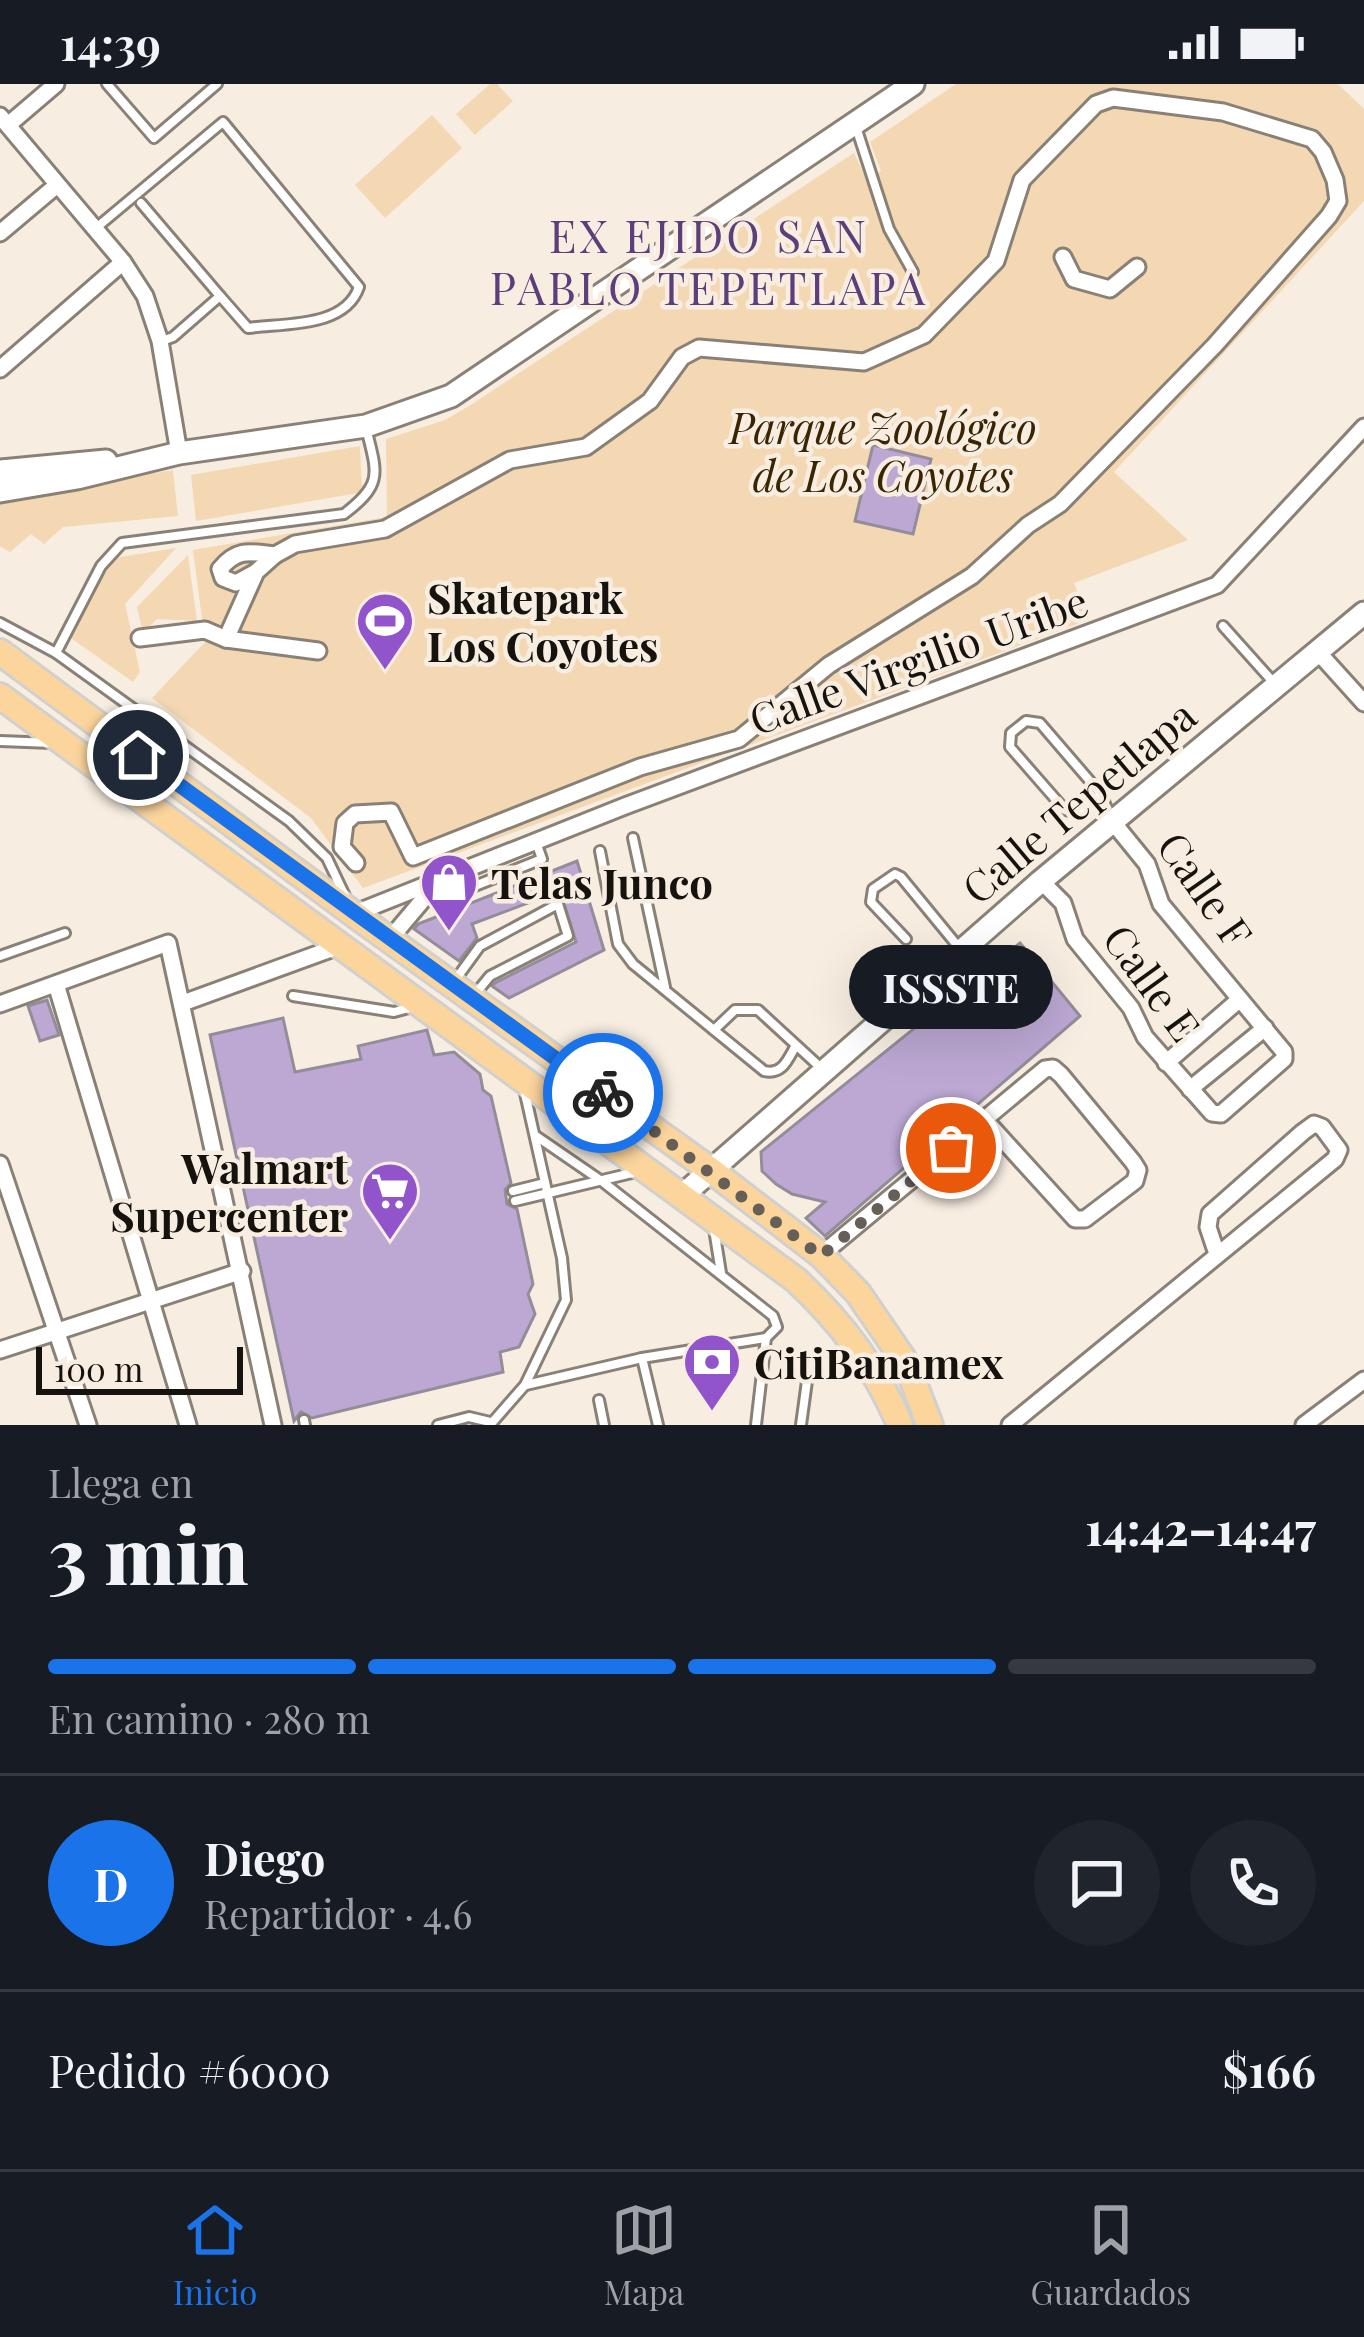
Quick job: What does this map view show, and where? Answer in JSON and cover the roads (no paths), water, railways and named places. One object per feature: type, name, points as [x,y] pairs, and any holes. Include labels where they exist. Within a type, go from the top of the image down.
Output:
[{"type":"main road","points":[[0,471],[136,460],[366,427],[430,405],[475,383],[914,84]]},
{"type":"main road","points":[[0,491],[77,478],[136,460]]},
{"type":"main road","name":"Calle Tepetlapa","points":[[684,1194],[1041,880],[1364,614]]},
{"type":"main road","points":[[0,652],[821,1256],[858,1293],[906,1363],[930,1425]]},
{"type":"main road","points":[[0,696],[782,1268],[822,1304],[874,1370],[900,1425]]},
{"type":"main road","points":[[117,784],[138,755]]},
{"type":"street","points":[[56,84],[4,120],[146,296],[160,341],[179,453]]},
{"type":"street","points":[[275,555],[232,554],[220,569],[223,578],[236,583],[295,544],[385,529],[510,460],[586,447],[650,400],[682,357],[699,348],[864,362],[924,335],[996,261],[1022,180],[1096,104],[1118,91],[1223,112],[1312,139],[1323,152],[1338,201],[1256,299],[1106,460],[973,576],[829,664],[740,739],[640,767],[413,857],[392,812],[355,814],[345,823],[342,847],[356,863]]},
{"type":"street","points":[[0,233],[57,185]]},
{"type":"street","points":[[1063,257],[1074,279],[1110,290],[1137,267]]},
{"type":"street","points":[[0,369],[123,262]]},
{"type":"street","name":"Calle Virgilio Uribe","points":[[353,914],[1216,585],[1364,428]]},
{"type":"street","points":[[226,639],[256,572]]},
{"type":"street","points":[[140,638],[205,630],[226,639],[318,651]]},
{"type":"street","points":[[1318,652],[1364,703]]},
{"type":"street","name":"Calle F","points":[[1112,820],[1147,865],[1161,904],[1265,1028]]},
{"type":"street","name":"Calle Virgilio Uribe","points":[[389,940],[443,879]]},
{"type":"street","name":"Calle E","points":[[1041,880],[1063,903],[1083,951],[1131,1008],[1145,1037],[1212,1113],[1221,1114],[1284,1059],[1284,1052],[1265,1028]]},
{"type":"street","points":[[0,1004],[168,943],[273,1425]]},
{"type":"street","points":[[183,1003],[341,945]]},
{"type":"street","points":[[56,983],[188,1425]]},
{"type":"street","points":[[1166,1063],[1240,999]]},
{"type":"street","points":[[1190,1089],[1265,1028]]},
{"type":"street","points":[[821,1256],[1045,1069],[1053,1068],[1138,1169],[1135,1181],[1085,1219],[1075,1219],[985,1120]]},
{"type":"street","points":[[1010,1425],[1335,1159],[1339,1150],[1322,1127],[1314,1124],[1303,1132],[1210,1214],[1208,1227],[1217,1254]]},
{"type":"street","points":[[0,1164],[88,1425]]},
{"type":"street","points":[[0,1350],[242,1271]]},
{"type":"street","points":[[1304,1425],[1364,1380]]},
{"type":"lane","points":[[107,84],[154,138],[217,84]]},
{"type":"lane","points":[[94,229],[223,122],[358,287],[357,295],[333,317],[248,328],[141,203]]},
{"type":"lane","points":[[856,125],[889,230],[913,272]]},
{"type":"lane","points":[[160,341],[173,337],[220,296]]},
{"type":"lane","points":[[56,652],[101,566],[122,543],[344,514],[367,497],[377,476],[366,427]]},
{"type":"lane","points":[[0,623],[56,652],[289,821],[327,858],[353,914]]},
{"type":"lane","points":[[1223,626],[1276,686]]},
{"type":"lane","points":[[1101,794],[1078,813],[1065,810],[1010,747],[1011,733],[1026,721],[1040,723],[1101,794],[1112,820]]},
{"type":"lane","points":[[0,741],[63,743]]},
{"type":"lane","points":[[633,838],[665,987]]},
{"type":"lane","points":[[435,902],[542,859],[536,842]]},
{"type":"lane","points":[[600,851],[619,944],[633,964],[764,1071],[781,1070],[795,1047]]},
{"type":"lane","points":[[906,940],[871,902],[873,889],[895,874],[962,951]]},
{"type":"lane","points":[[558,904],[568,936],[462,992],[480,946],[558,904]]},
{"type":"lane","points":[[0,956],[64,933]]},
{"type":"lane","points":[[293,996],[394,1012],[423,1004]]},
{"type":"lane","points":[[713,1030],[735,1010],[758,1010],[825,1071]]},
{"type":"lane","points":[[438,1425],[469,1418],[490,1424],[525,1385],[566,1300],[562,1258],[521,1076]]},
{"type":"lane","points":[[525,1385],[642,1358],[766,1338],[777,1327],[773,1316],[603,1182],[536,1136]]},
{"type":"lane","points":[[544,1183],[514,1196],[547,1194],[647,1168]]},
{"type":"lane","points":[[712,1216],[721,1276]]},
{"type":"lane","points":[[756,1425],[766,1338]]},
{"type":"lane","points":[[642,1358],[658,1425]]},
{"type":"lane","points":[[801,1425],[810,1359]]},
{"type":"lane","points":[[599,1400],[604,1425]]},
{"type":"place","name":"Skatepark Los Coyotes","points":[[385,672]]},
{"type":"place","name":"Telas Junco","points":[[449,933]]},
{"type":"place","name":"ISSSTE","points":[[951,1148]]},
{"type":"place","name":"Walmart Supercenter","points":[[390,1242]]},
{"type":"place","name":"CitiBanamex","points":[[712,1413]]},
{"type":"district","name":"EX EJIDO SAN PABLO TEPETLAPA","points":[[709,260]]},
{"type":"park label","name":"Parque Zoológico de Los Coyotes","points":[[883,451]]}]
